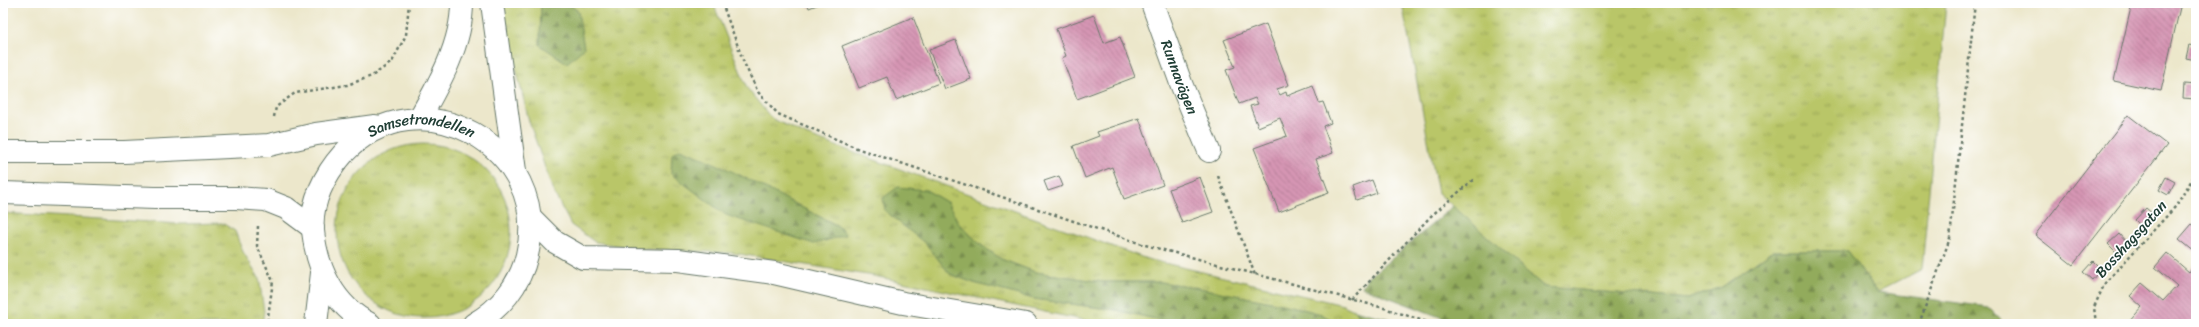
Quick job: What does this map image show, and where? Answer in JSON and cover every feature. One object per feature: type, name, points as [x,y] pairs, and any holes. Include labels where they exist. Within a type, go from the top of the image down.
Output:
[{"type":"street","points":[[419,120],[442,76],[462,20],[462,3]]},
{"type":"street","points":[[492,3],[515,171]]},
{"type":"street","name":"Runnavägen","points":[[1152,3],[1182,86],[1209,151]]},
{"type":"street","name":"Samsetrondellen","points":[[370,324],[347,308],[333,292],[322,273],[315,251],[313,228],[320,191],[331,168],[357,141],[390,124],[419,120],[450,123],[474,132],[490,143],[515,171],[526,194],[531,218],[529,248],[520,276],[504,300],[493,311],[474,324]]},
{"type":"street","points":[[3,152],[124,152],[270,145],[316,134],[390,124]]},
{"type":"street","points":[[3,193],[155,198],[236,198],[266,200],[286,208],[313,228]]},
{"type":"street","points":[[531,218],[555,242],[583,258],[678,260],[774,273],[903,303],[1026,324]]},
{"type":"street","points":[[316,324],[322,273]]},
{"type":"path","points":[[722,3],[744,63],[758,92],[778,114],[859,149],[1145,245],[1352,300],[1433,324]]},
{"type":"path","points":[[1919,324],[1950,238],[1975,3]]},
{"type":"path","points":[[1209,151],[1255,275]]},
{"type":"path","name":"Bosshagsgatan","points":[[2096,324],[2094,307],[2105,283],[2176,206],[2196,173]]},
{"type":"path","points":[[1352,300],[1431,216],[1474,179]]},
{"type":"green space","points":[[502,3],[541,3],[540,45],[578,11],[567,3],[713,3],[747,88],[771,118],[806,135],[1147,259],[1343,305],[1354,310],[1359,317],[1355,324],[1339,324],[1321,314],[1291,306],[1194,287],[1160,282],[1103,282],[1035,272],[1001,259],[981,245],[959,224],[948,203],[926,190],[900,223],[926,244],[950,274],[974,283],[1034,299],[1116,310],[1177,324],[1102,324],[874,276],[733,253],[640,249],[595,242],[571,225],[553,191],[529,121],[505,24]],"holes":[[[746,179],[838,226],[846,235]]]},
{"type":"green space","points":[[541,3],[567,3],[578,11],[584,48],[567,63],[540,45]]},
{"type":"green space","points":[[1402,3],[1946,3],[1922,269],[1877,292],[1847,251],[1772,251],[1722,287],[1688,299],[1544,287],[1438,193]]},
{"type":"green space","points":[[433,144],[457,150],[473,158],[486,169],[497,182],[505,198],[510,214],[510,248],[505,264],[497,280],[486,293],[473,304],[449,315],[433,318],[415,318],[399,315],[375,304],[362,293],[351,280],[343,264],[338,248],[337,222],[340,206],[351,182],[362,169],[375,158],[391,150],[407,145]]},
{"type":"green space","points":[[680,149],[760,185],[838,226],[846,235],[814,244],[726,215],[671,174],[672,154]]},
{"type":"green space","points":[[898,187],[926,190],[948,203],[959,224],[981,245],[1001,259],[1035,272],[1103,282],[1160,282],[1194,287],[1291,306],[1321,314],[1339,324],[1177,324],[1116,310],[1034,299],[974,283],[950,274],[926,244],[885,211],[883,198]]},
{"type":"green space","points":[[1453,206],[1544,287],[1688,299],[1722,287],[1772,251],[1847,251],[1877,292],[1988,307],[2005,324],[1458,324],[1362,287],[1367,278],[1394,257]]},
{"type":"green space","points":[[3,213],[181,224],[222,223],[235,231],[242,250],[259,278],[264,311],[262,324],[3,324]]},
{"type":"green space","points":[[1354,310],[1410,324],[1355,324],[1359,317]]},
{"type":"building","points":[[807,3],[822,3],[809,8]]},
{"type":"building","points":[[2132,3],[2181,3],[2161,91],[2114,81]]},
{"type":"building","points":[[2196,9],[2196,24],[2193,23]]},
{"type":"building","points":[[1094,15],[1104,43],[1120,37],[1135,77],[1077,99],[1062,58],[1066,56],[1056,29]]},
{"type":"building","points":[[913,17],[939,83],[896,100],[887,77],[859,88],[842,46]]},
{"type":"building","points":[[1266,24],[1289,85],[1277,89],[1280,95],[1286,92],[1287,96],[1313,86],[1319,103],[1323,102],[1331,123],[1323,126],[1333,153],[1316,159],[1329,193],[1279,212],[1254,148],[1287,136],[1280,118],[1258,127],[1250,106],[1258,104],[1255,98],[1239,104],[1226,70],[1235,67],[1224,40]]},
{"type":"building","points":[[956,40],[971,79],[945,89],[929,50]]},
{"type":"building","points":[[2189,45],[2196,46],[2196,60],[2186,58]]},
{"type":"building","points":[[2184,84],[2196,85],[2195,99],[2183,98]]},
{"type":"building","points":[[2128,115],[2167,145],[2073,265],[2035,235]]},
{"type":"building","points":[[1139,118],[1163,185],[1124,199],[1112,167],[1085,178],[1073,146],[1099,136],[1097,132]]},
{"type":"building","points":[[1059,176],[1063,186],[1048,191],[1044,181]]},
{"type":"building","points":[[1200,177],[1213,212],[1182,223],[1169,189]]},
{"type":"building","points":[[2166,177],[2175,182],[2168,195],[2159,190]]},
{"type":"building","points":[[1372,180],[1377,193],[1357,200],[1353,187]]},
{"type":"building","points":[[2146,208],[2154,215],[2142,227],[2135,220]]},
{"type":"building","points":[[2192,224],[2196,227],[2196,253],[2179,239]]},
{"type":"building","points":[[2119,234],[2127,243],[2116,252],[2108,244]]},
{"type":"building","points":[[2167,253],[2189,272],[2196,264],[2196,324],[2129,324],[2128,323],[2142,307],[2130,296],[2142,283],[2163,301],[2177,286],[2155,267]]},
{"type":"building","points":[[2093,261],[2101,269],[2092,280],[2083,272]]}]
